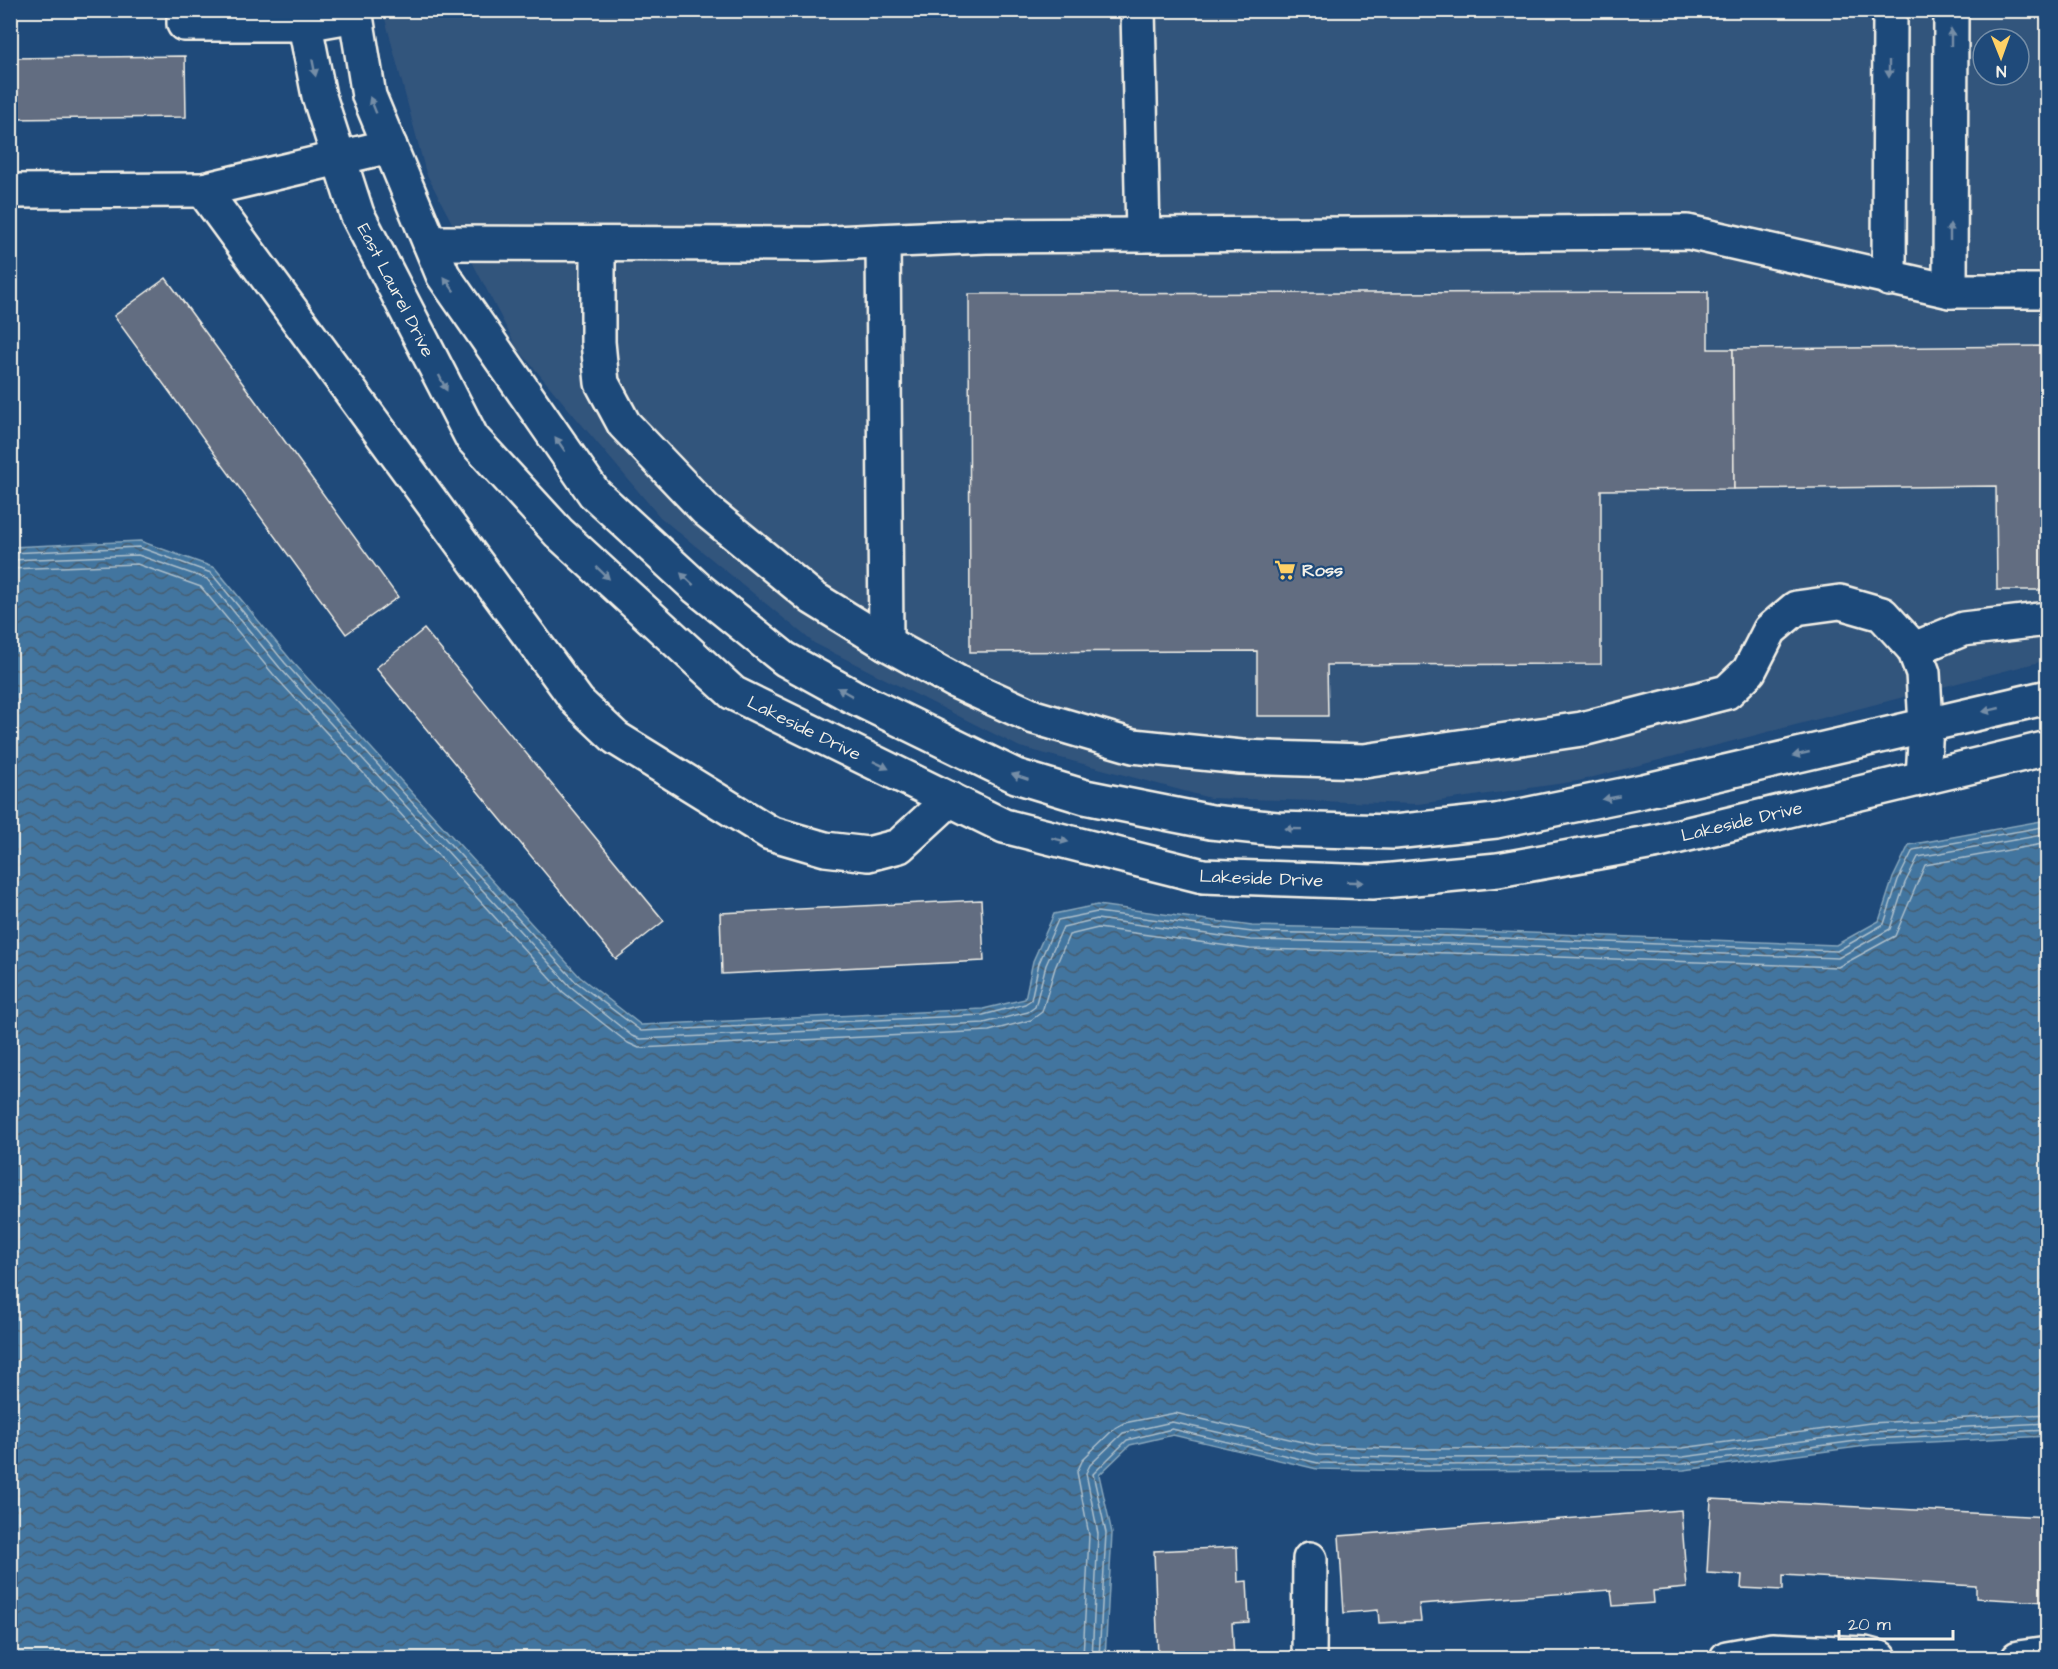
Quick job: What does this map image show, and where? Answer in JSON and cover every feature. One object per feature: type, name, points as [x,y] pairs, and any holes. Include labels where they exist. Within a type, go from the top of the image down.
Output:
[{"type":"street","points":[[184,10],[184,24],[355,13],[369,96],[443,276],[594,493],[697,588],[785,659],[852,696],[1016,776],[1085,797],[1211,822],[1277,829],[1394,832],[1496,820],[1643,791],[2048,697]]},
{"type":"street","points":[[1138,10],[1143,235]]},
{"type":"street","points":[[1889,279],[1890,10]]},
{"type":"street","points":[[1950,291],[1951,10]]},
{"type":"street","name":"East Laurel Drive","points":[[304,17],[319,96],[357,214],[472,438],[559,533]]},
{"type":"street","points":[[10,191],[203,190],[390,146]]},
{"type":"street","points":[[203,190],[578,702],[615,738],[770,833],[825,849],[868,854],[899,846],[950,799]]},
{"type":"street","points":[[430,243],[812,244],[986,236],[1688,232],[1950,291],[2048,291]]},
{"type":"street","points":[[883,241],[886,643]]},
{"type":"street","points":[[598,244],[598,342],[603,383],[624,424],[706,510],[813,598],[886,643],[957,682],[1034,717],[1133,746],[1241,757],[1364,761],[1582,729],[1728,692],[1749,670],[1770,630],[1796,608],[1840,602],[1882,614],[1914,649],[1923,673],[1926,725],[1923,778]]},
{"type":"street","name":"Lakeside Drive","points":[[559,533],[734,693],[1004,826],[1203,876],[1372,882],[1498,870],[1659,841],[2048,748]]},
{"type":"street","points":[[1914,649],[1963,629],[2048,619]]},
{"type":"street","points":[[1309,1659],[1310,1559]]},
{"type":"street","points":[[1727,1659],[1772,1650],[1865,1654],[1880,1659]]},
{"type":"street","points":[[2018,1659],[2048,1654]]},
{"type":"shaded area","points":[[383,11],[2047,11],[2047,660],[1578,781],[1418,804],[1210,798],[1020,747],[814,643],[660,517],[517,348],[426,173]]},
{"type":"water","points":[[140,541],[215,568],[290,659],[580,977],[641,1025],[983,1009],[1025,999],[1033,961],[1054,914],[1097,905],[1252,926],[1451,930],[1836,945],[1879,921],[1893,878],[1909,845],[2047,820],[2047,1436],[1873,1445],[1684,1470],[1317,1469],[1173,1435],[1130,1445],[1099,1475],[1112,1533],[1105,1658],[11,1658],[11,547]]},
{"type":"building","points":[[185,56],[186,117],[10,119],[10,58]]},
{"type":"building","points":[[10,224],[13,224],[13,489],[10,489]]},
{"type":"building","points":[[166,278],[398,597],[346,634],[114,316]]},
{"type":"building","name":"Ross","points":[[1708,292],[1708,349],[1733,349],[1734,489],[1601,490],[1601,664],[1327,665],[1328,716],[1257,716],[1257,651],[970,652],[969,294]]},
{"type":"building","points":[[2048,346],[2048,590],[1997,590],[1996,486],[1734,489],[1733,349]]},
{"type":"building","points":[[424,629],[664,921],[616,959],[376,668]]},
{"type":"building","points":[[981,900],[984,961],[722,974],[720,913]]},
{"type":"building","points":[[1711,1499],[2048,1517],[2047,1602],[1976,1598],[1976,1586],[1783,1575],[1783,1590],[1741,1588],[1742,1575],[1707,1573]]},
{"type":"building","points":[[1681,1510],[1687,1588],[1653,1591],[1654,1603],[1613,1606],[1611,1590],[1419,1604],[1421,1621],[1379,1623],[1378,1610],[1344,1613],[1339,1536]]},
{"type":"building","points":[[1237,1547],[1238,1582],[1247,1581],[1249,1622],[1232,1623],[1234,1658],[1158,1658],[1154,1551]]},
{"type":"place","name":"Ross","points":[[1285,570]]}]
